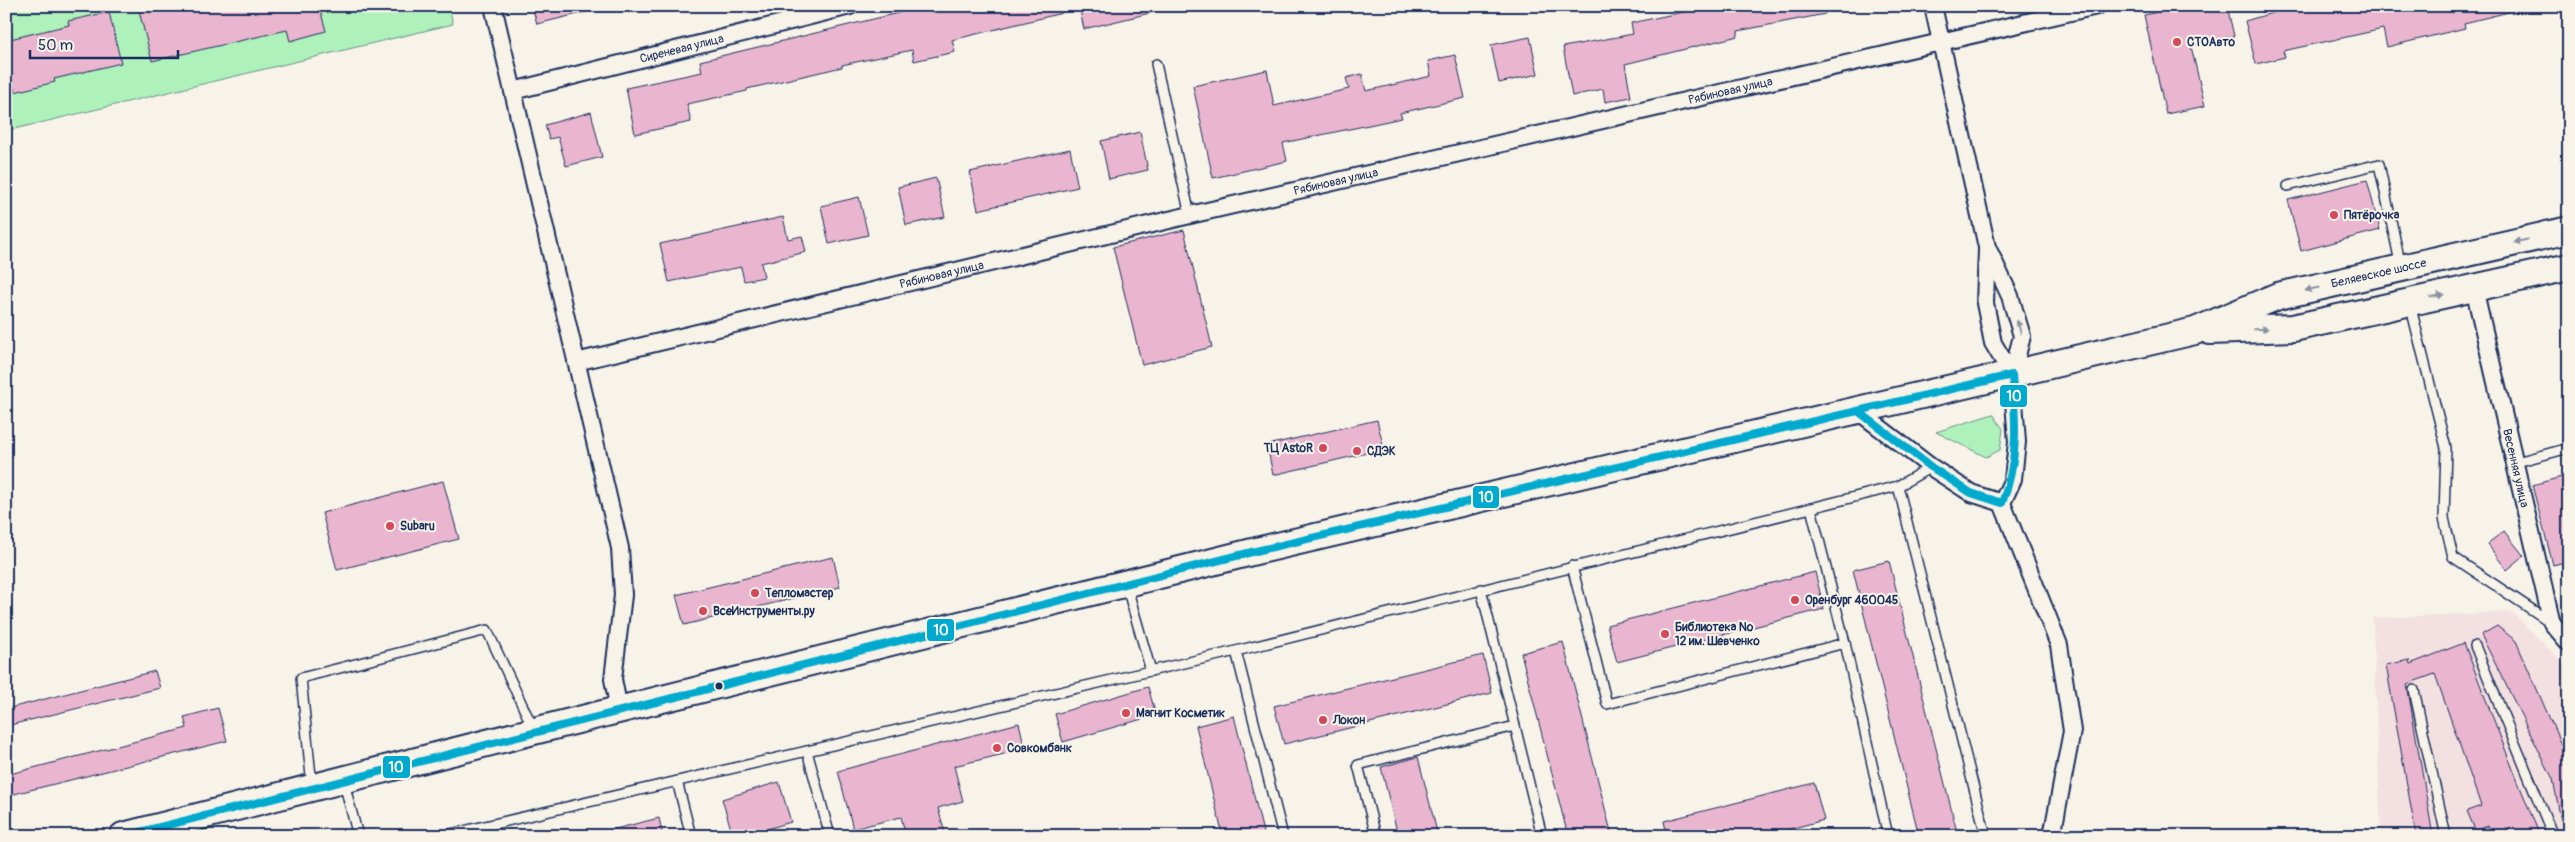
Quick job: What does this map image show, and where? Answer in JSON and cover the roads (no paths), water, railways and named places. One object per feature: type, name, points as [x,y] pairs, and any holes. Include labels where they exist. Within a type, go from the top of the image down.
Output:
[{"type":"main road","name":"Беляевское шоссе","points":[[123,836],[534,731],[1126,584],[2195,331],[2278,296],[2402,270],[2569,230]]},
{"type":"main road","name":"Беляевское шоссе","points":[[2195,331],[2293,328],[2569,267]]},
{"type":"street","points":[[493,6],[620,548],[623,595],[613,679],[619,710]]},
{"type":"street","name":"Сиреневая улица","points":[[513,91],[850,6]]},
{"type":"street","points":[[1933,6],[1987,247],[2010,296],[2022,336],[2012,374],[2017,442],[2013,479],[2002,503],[2059,645],[2072,732],[2052,836]]},
{"type":"street","name":"Рябиновая улица","points":[[576,362],[1190,215],[2097,6]]},
{"type":"street","points":[[1987,247],[1985,303],[1993,343],[2012,374]]},
{"type":"street","name":"Весенняя улица","points":[[2474,288],[2513,463],[2552,623],[2569,643]]},
{"type":"street","points":[[1858,411],[1931,467],[1971,493],[2002,503]]},
{"type":"lane","points":[[1156,64],[1190,215]]},
{"type":"lane","points":[[2288,186],[2379,164],[2402,270]]},
{"type":"lane","points":[[2410,302],[2446,448],[2444,518],[2454,557],[2552,623]]},
{"type":"lane","points":[[2513,463],[2569,448]]},
{"type":"lane","points":[[447,835],[1236,651],[1898,486],[1931,467]]},
{"type":"lane","points":[[1898,486],[1986,836]]},
{"type":"lane","points":[[1810,508],[1845,643],[1888,836]]},
{"type":"lane","points":[[1572,566],[1607,704],[1845,643]]},
{"type":"lane","points":[[1126,584],[1151,671]]},
{"type":"lane","points":[[1481,589],[1542,836]]},
{"type":"lane","points":[[312,787],[301,678],[487,630],[534,731]]},
{"type":"lane","points":[[2475,646],[2553,836]]},
{"type":"lane","points":[[1236,651],[1283,836]]},
{"type":"lane","points":[[2414,690],[2446,836]]},
{"type":"lane","points":[[1376,836],[1358,765],[1515,726]]},
{"type":"lane","points":[[807,751],[830,836]]},
{"type":"lane","points":[[343,779],[358,836]]},
{"type":"lane","points":[[677,781],[690,836]]},
{"type":"place","name":"СТОАвто","points":[[2177,42]]},
{"type":"place","name":"Пятёрочка","points":[[2334,215]]},
{"type":"place","name":"ТЦ AstoR","points":[[1323,448]]},
{"type":"place","name":"СДЭК","points":[[1357,451]]},
{"type":"place","name":"Subaru","points":[[390,526]]},
{"type":"place","name":"Тепломастер","points":[[755,593]]},
{"type":"place","name":"Оренбург 460045","points":[[1795,600]]},
{"type":"place","name":"ВсеИнструменты.ру","points":[[703,611]]},
{"type":"place","name":"Библиотека № 12 им. Шевченко","points":[[1665,634]]},
{"type":"place","name":"Магнит Косметик","points":[[1126,713]]},
{"type":"place","name":"Локон","points":[[1323,720]]},
{"type":"place","name":"Совкомбанк","points":[[997,748]]}]
